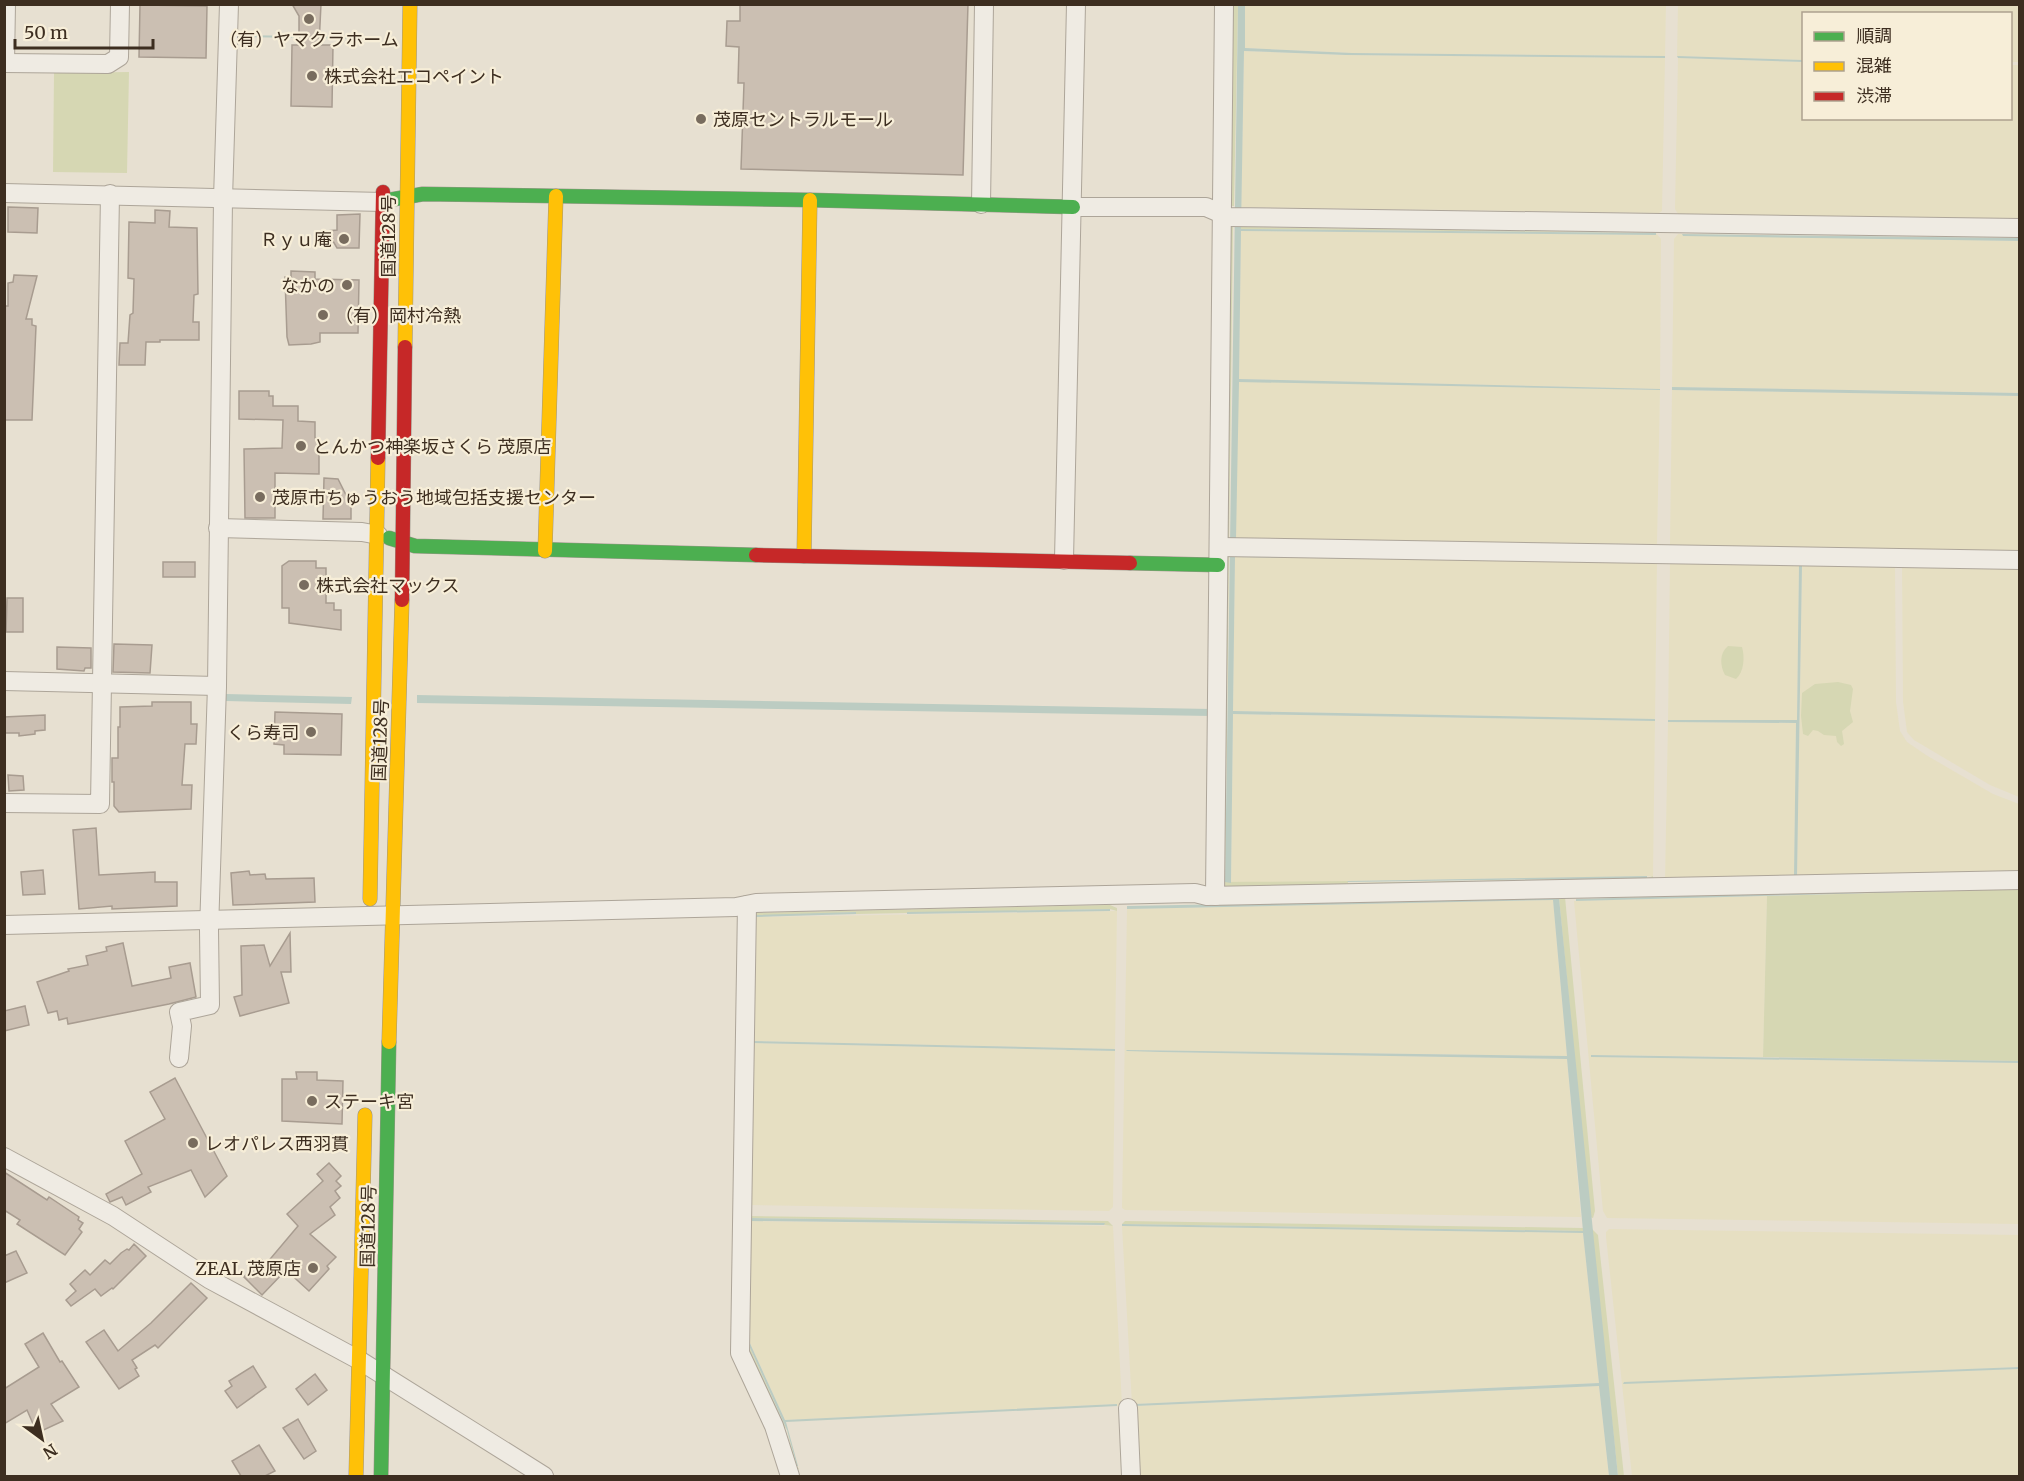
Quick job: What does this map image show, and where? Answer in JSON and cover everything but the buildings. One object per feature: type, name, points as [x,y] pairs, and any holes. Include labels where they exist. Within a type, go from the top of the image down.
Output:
[{"type":"main road","name":"国道128号","points":[[381,1476],[392,914],[404,543],[406,197],[410,4]]},
{"type":"main road","name":"国道128号","points":[[369,921],[383,179]]},
{"type":"main road","points":[[383,202],[423,194],[1073,207]]},
{"type":"main road","points":[[545,551],[556,196]]},
{"type":"main road","points":[[804,556],[810,200]]},
{"type":"main road","points":[[378,535],[415,546],[545,551],[1064,560],[1218,556]]},
{"type":"main road","name":"国道128号","points":[[356,1476],[365,1103]]},
{"type":"street","points":[[6,4],[5,63],[108,64],[119,57],[120,4]]},
{"type":"street","points":[[179,1058],[182,1026],[179,1012],[210,1005],[209,930],[217,686],[222,199],[229,4]]},
{"type":"street","points":[[981,204],[984,4]]},
{"type":"street","points":[[1064,560],[1076,4]]},
{"type":"street","points":[[1215,896],[1224,4]]},
{"type":"street","points":[[4,193],[383,202]]},
{"type":"street","points":[[4,802],[100,804],[110,194]]},
{"type":"street","points":[[1073,207],[1206,207],[1229,217],[2019,228]]},
{"type":"street","points":[[218,528],[362,532],[378,535]]},
{"type":"street","points":[[1218,556],[2019,560]]},
{"type":"street","points":[[4,681],[217,686]]},
{"type":"street","points":[[4,925],[210,920],[369,921],[392,914],[1143,894],[1195,893],[1215,896],[2019,880]]},
{"type":"street","points":[[747,905],[740,1353],[774,1426],[790,1476]]},
{"type":"street","points":[[4,1157],[113,1216],[209,1279],[359,1360],[544,1476]]},
{"type":"street","points":[[1128,1408],[1131,1476]]},
{"type":"shaded area","points":[[1238,5],[1245,5],[1245,48],[1352,53],[1665,56],[1665,58],[1346,55],[1244,51],[1241,229],[1656,233],[1656,235],[1241,231],[1239,379],[1660,390],[1239,382],[1236,539],[1653,545],[1657,562],[1235,557],[1233,711],[1655,719],[1655,721],[1233,714],[1231,883],[1225,882]]},
{"type":"shaded area","points":[[1245,5],[1666,5],[1665,56],[1352,53],[1244,48]]},
{"type":"shaded area","points":[[1678,5],[2019,5],[2019,62],[2012,62],[2012,12],[1802,12],[1802,60],[1677,56]]},
{"type":"shaded area","points":[[236,35],[368,37],[368,39],[236,37]]},
{"type":"shaded area","points":[[1244,51],[1346,55],[1665,58],[1662,211],[1659,213],[1241,207]]},
{"type":"shaded area","points":[[1677,56],[1802,60],[1802,62],[1678,58]]},
{"type":"shaded area","points":[[1678,58],[1802,62],[1802,120],[2012,120],[2012,65],[2019,65],[2019,219],[1678,214],[1675,209]]},
{"type":"shaded area","points":[[1241,231],[1655,235],[1656,233],[1661,239],[1660,389],[1239,379]]},
{"type":"shaded area","points":[[1678,234],[2019,241],[2019,393],[1672,387],[1674,239]]},
{"type":"shaded area","points":[[1682,234],[2019,238],[2020,241],[1683,236]]},
{"type":"shaded area","points":[[1238,381],[1660,390],[1657,544],[1235,539]]},
{"type":"shaded area","points":[[1672,387],[2019,393],[2020,396],[1672,390]]},
{"type":"shaded area","points":[[1672,390],[2019,396],[2019,554],[1974,554],[1973,550],[1670,545]]},
{"type":"shaded area","points":[[1235,557],[1657,562],[1655,719],[1233,711]]},
{"type":"shaded area","points":[[1670,563],[1799,565],[1797,721],[1668,720]]},
{"type":"shaded area","points":[[1799,565],[1802,565],[1797,877],[1794,877],[1796,723],[1668,722],[1668,720],[1797,720]]},
{"type":"shaded area","points":[[1802,565],[1895,566],[1896,702],[1900,731],[1907,742],[1926,755],[1993,794],[2019,804],[2019,873],[1797,877]]},
{"type":"shaded area","points":[[1902,565],[2019,569],[2019,797],[1990,785],[1914,740],[1907,732],[1903,702]]},
{"type":"shaded area","points":[[226,694],[352,697],[351,704],[226,701]]},
{"type":"shaded area","points":[[417,695],[1211,709],[1211,716],[417,703]]},
{"type":"shaded area","points":[[1233,714],[1655,721],[1653,876],[1231,883]]},
{"type":"shaded area","points":[[1668,722],[1796,723],[1794,877],[1665,881]]},
{"type":"shaded area","points":[[1647,876],[1647,878],[1347,882],[1348,881]]},
{"type":"shaded area","points":[[2020,887],[2019,889],[1576,901],[1576,899]]},
{"type":"shaded area","points":[[1767,896],[1763,1057],[1591,1055],[1592,1057],[2019,1063],[2019,1224],[1607,1218],[1603,1211],[1574,901]]},
{"type":"shaded area","points":[[1559,898],[1618,1476],[1609,1476],[1599,1386],[1135,1406],[1135,1404],[1599,1383],[1583,1233],[1122,1226],[1122,1224],[1583,1231],[1567,1059],[1126,1050],[1567,1056],[1553,900],[1127,909],[1127,906]]},
{"type":"shaded area","points":[[1553,900],[1567,1056],[1126,1050],[1567,1059],[1581,1217],[1125,1210],[1122,1208],[1127,909]]},
{"type":"shaded area","points":[[1110,909],[1110,911],[907,914],[907,912]]},
{"type":"shaded area","points":[[1117,911],[1115,1049],[753,1041],[756,917]]},
{"type":"shaded area","points":[[856,912],[856,914],[756,917],[753,1041],[1115,1049],[1115,1051],[753,1043],[750,1202],[748,1202],[754,915]]},
{"type":"shaded area","points":[[753,1043],[1115,1051],[1113,1207],[1109,1211],[750,1205]]},
{"type":"shaded area","points":[[1591,1055],[2019,1061],[2020,1063],[1591,1057]]},
{"type":"shaded area","points":[[749,1218],[1105,1223],[1104,1225],[751,1221],[748,1339],[785,1420],[1117,1404],[1117,1406],[786,1422],[797,1466],[787,1430],[746,1339]]},
{"type":"shaded area","points":[[751,1221],[1113,1226],[1122,1406],[1116,1404],[785,1420],[748,1339]]},
{"type":"shaded area","points":[[1122,1226],[1583,1233],[1599,1383],[1135,1404],[1135,1406],[1599,1386],[1609,1476],[1136,1476]]},
{"type":"shaded area","points":[[1609,1229],[2019,1235],[2019,1367],[1623,1383],[2019,1369],[2019,1476],[1632,1476],[1606,1237]]},
{"type":"shaded area","points":[[2020,1367],[2019,1369],[1623,1384],[1624,1382]]},
{"type":"green space","points":[[1238,4],[1234,206],[1230,206],[1233,5]]},
{"type":"green space","points":[[129,72],[127,173],[53,172],[54,73]]},
{"type":"green space","points":[[1230,227],[1233,227],[1229,542],[1227,540]]},
{"type":"green space","points":[[1241,227],[1656,233],[1241,229]]},
{"type":"green space","points":[[1229,554],[1225,882],[1348,881],[1348,883],[1647,878],[1653,876],[1653,880],[1223,889],[1226,557]]},
{"type":"green space","points":[[1728,646],[1742,647],[1743,664],[1736,679],[1725,675],[1722,668],[1722,656]]},
{"type":"green space","points":[[1838,682],[1851,685],[1853,689],[1850,711],[1853,722],[1842,731],[1844,744],[1841,746],[1836,736],[1824,735],[1813,730],[1808,736],[1803,734],[1801,716],[1802,693],[1815,684]]},
{"type":"green space","points":[[2019,889],[2019,1061],[1763,1057],[1767,896]]},
{"type":"green space","points":[[1565,897],[1595,1211],[1593,1218],[1590,1217],[1559,898]]},
{"type":"green space","points":[[1110,905],[1117,908],[1117,911],[1110,909],[856,914],[856,912],[752,917],[755,913]]},
{"type":"green space","points":[[750,1216],[1108,1221],[1113,1226],[1104,1225],[1104,1223],[749,1218],[746,1339],[747,1218]]},
{"type":"green space","points":[[1125,1221],[1583,1228],[1583,1231],[1122,1224]]},
{"type":"green space","points":[[1591,1228],[1598,1235],[1624,1476],[1618,1476]]},
{"type":"green space","points":[[746,1339],[787,1430],[778,1418],[752,1362]]},
{"type":"green space","points":[[787,1430],[797,1466],[799,1469],[795,1466]]},
{"type":"traffic: fast","points":[[389,200],[423,194],[1073,207]]},
{"type":"traffic: fast","points":[[389,538],[415,546],[756,555]]},
{"type":"traffic: fast","points":[[1130,563],[1218,565]]},
{"type":"traffic: fast","points":[[381,1476],[389,1042]]},
{"type":"traffic: slow","points":[[405,347],[410,4]]},
{"type":"traffic: slow","points":[[545,551],[556,196]]},
{"type":"traffic: slow","points":[[804,556],[810,200]]},
{"type":"traffic: slow","points":[[370,899],[378,458]]},
{"type":"traffic: slow","points":[[389,1042],[402,600]]},
{"type":"traffic: slow","points":[[356,1476],[365,1115]]},
{"type":"traffic: jam","points":[[378,458],[383,192]]},
{"type":"traffic: jam","points":[[402,600],[405,347]]},
{"type":"traffic: jam","points":[[756,555],[1130,563]]},
{"type":"place","name":"（有）ヤマクラホーム","points":[[309,19]]},
{"type":"place","name":"株式会社エコペイント","points":[[312,76]]},
{"type":"place","name":"茂原セントラルモール","points":[[701,119]]},
{"type":"place","name":"Ｒｙｕ庵","points":[[344,239]]},
{"type":"place","name":"なかの","points":[[347,285]]},
{"type":"place","name":"（有）岡村冷熱","points":[[323,315]]},
{"type":"place","name":"とんかつ神楽坂さくら 茂原店","points":[[301,446]]},
{"type":"place","name":"茂原市ちゅうおう地域包括支援センター","points":[[260,497]]},
{"type":"place","name":"株式会社マックス","points":[[304,585]]},
{"type":"place","name":"くら寿司","points":[[311,732]]},
{"type":"place","name":"ステーキ宮","points":[[312,1101]]},
{"type":"place","name":"レオパレス西羽貫","points":[[193,1143]]},
{"type":"place","name":"ZEAL 茂原店","points":[[313,1268]]}]
